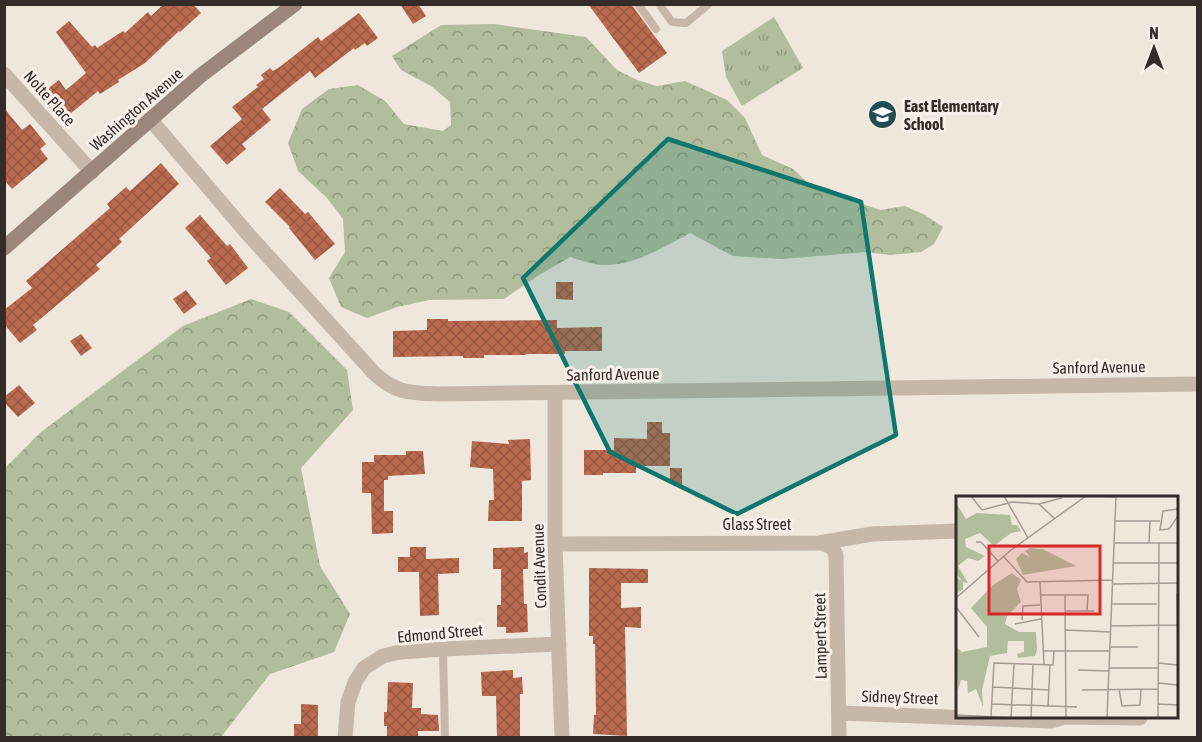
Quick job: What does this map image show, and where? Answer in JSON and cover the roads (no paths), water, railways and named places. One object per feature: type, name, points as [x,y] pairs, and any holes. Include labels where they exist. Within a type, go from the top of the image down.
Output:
[{"type":"main road","name":"Washington Avenue","points":[[4,248],[150,119],[242,44],[296,4]]},
{"type":"street","name":"Nolte Place","points":[[4,74],[92,172]]},
{"type":"street","name":"Sanford Avenue","points":[[150,119],[247,233],[374,374],[390,387],[408,393],[1197,384]]},
{"type":"street","name":"Condit Avenue","points":[[555,393],[555,544],[562,738]]},
{"type":"street","name":"Glass Street","points":[[555,544],[822,543],[872,534],[956,531]]},
{"type":"street","name":"Lampert Street","points":[[822,543],[832,547],[836,555],[839,738]]},
{"type":"street","name":"Edmond Street","points":[[345,738],[348,702],[355,682],[364,668],[382,656],[400,652],[442,649],[559,644]]},
{"type":"street","name":"Sidney Street","points":[[839,713],[956,717]]},
{"type":"street","name":"Sidney Street","points":[[972,718],[1051,721],[1061,718]]},
{"type":"lane","points":[[638,4],[656,29]]},
{"type":"lane","points":[[659,4],[672,22],[686,23],[709,4]]},
{"type":"lane","points":[[442,649],[445,738]]},
{"type":"place","name":"East Elementary School","points":[[883,115]]}]
